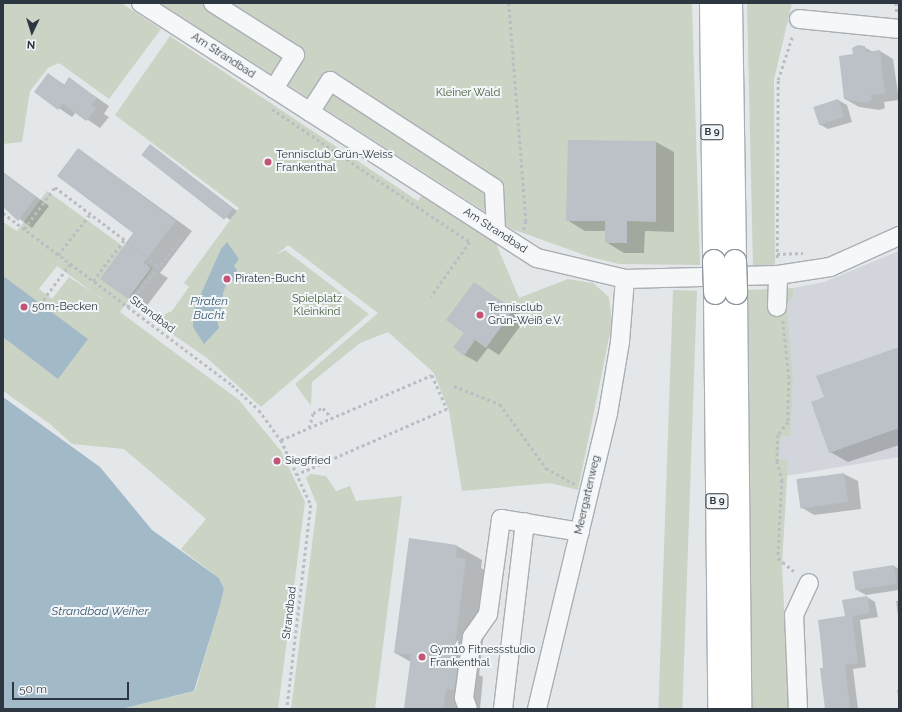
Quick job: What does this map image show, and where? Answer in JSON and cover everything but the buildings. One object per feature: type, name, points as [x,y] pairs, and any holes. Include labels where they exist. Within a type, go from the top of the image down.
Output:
[{"type":"highway","name":"B 9","points":[[711,3],[725,261]]},
{"type":"highway","name":"B 9","points":[[719,709],[725,261],[731,3]]},
{"type":"highway","name":"B 9","points":[[725,293],[740,709]]},
{"type":"street","name":"Am Strandbad","points":[[141,3],[159,8],[310,112],[537,258],[625,279],[778,275],[830,266],[899,236]]},
{"type":"street","points":[[213,3],[295,55],[274,88]]},
{"type":"street","points":[[799,19],[899,30]]},
{"type":"street","points":[[310,112],[330,81],[494,188],[496,231]]},
{"type":"street","points":[[777,308],[778,275]]},
{"type":"street","name":"Meergartenweg","points":[[538,709],[610,400],[620,342],[625,279]]},
{"type":"street","points":[[468,709],[464,698],[472,637],[488,614],[501,519],[580,532]]},
{"type":"street","points":[[503,709],[525,522]]},
{"type":"street","points":[[798,709],[794,615],[809,583]]},
{"type":"path","points":[[509,3],[526,221],[519,247]]},
{"type":"path","points":[[777,254],[778,80],[799,19]]},
{"type":"path","points":[[268,106],[470,242],[431,297]]},
{"type":"path","points":[[24,229],[55,187],[159,266]]},
{"type":"path","name":"Strandbad","points":[[3,213],[232,385],[259,410],[281,440],[311,505],[287,709]]},
{"type":"path","points":[[58,255],[90,214]]},
{"type":"path","points":[[127,306],[182,237]]},
{"type":"path","points":[[93,281],[124,240]]},
{"type":"path","points":[[43,300],[70,264]]},
{"type":"path","points":[[777,308],[783,316],[789,376],[788,422],[778,435],[777,461],[782,480],[778,558],[809,583]]},
{"type":"path","points":[[281,440],[432,375],[447,409],[297,475]]},
{"type":"path","points":[[454,386],[500,404],[546,468],[578,486],[590,489]]},
{"type":"path","points":[[309,428],[313,413],[318,410],[323,408],[332,418]]},
{"type":"shaded area","points":[[899,251],[899,457],[786,476],[788,460],[779,460],[781,435],[791,435],[793,377],[787,305],[793,296],[793,288],[824,282]]},
{"type":"green space","points":[[3,3],[121,3],[161,29],[109,99],[59,63],[48,68],[30,91],[22,142],[3,144]]},
{"type":"green space","name":"Kleiner Wald","points":[[160,3],[692,3],[700,265],[619,264],[587,256],[512,229]]},
{"type":"green space","points":[[747,3],[792,3],[774,80],[775,265],[753,267]]},
{"type":"green space","name":"Spielplatz Kleinkind","points":[[170,36],[418,201],[424,192],[493,236],[519,298],[568,279],[593,283],[609,297],[612,323],[578,490],[550,483],[462,491],[449,411],[434,373],[388,332],[360,343],[312,382],[311,406],[295,384],[378,313],[288,245],[276,255],[285,250],[369,314],[261,407],[207,358],[152,320],[172,311],[189,287],[184,283],[239,208],[115,115]]},
{"type":"green space","points":[[47,191],[153,268],[120,312],[239,400],[281,451],[305,502],[278,709],[121,709],[195,691],[224,589],[219,578],[181,549],[206,519],[124,449],[72,444],[50,424],[3,391],[3,222],[17,231]],"holes":[[[57,266],[94,294],[69,277],[52,299],[39,289]]]},
{"type":"green space","points":[[793,288],[793,296],[787,305],[793,377],[791,436],[781,436],[779,460],[788,460],[782,565],[789,709],[749,709],[748,290]]},
{"type":"green space","points":[[673,290],[697,291],[682,709],[658,709]]},
{"type":"green space","points":[[310,474],[326,476],[336,491],[350,486],[356,501],[402,496],[375,709],[291,709],[317,505],[306,478]]},
{"type":"water","name":"Piraten Bucht","points":[[227,242],[239,259],[234,266],[237,270],[233,281],[228,280],[223,293],[221,315],[217,319],[219,328],[204,344],[193,327],[193,312],[221,249]]},
{"type":"water","name":"50m-Becken","points":[[3,276],[88,339],[58,379],[3,337]]},
{"type":"water","name":"Strandbad Weiher","points":[[3,397],[100,467],[152,530],[219,578],[224,589],[194,691],[121,709],[3,709]]},
{"type":"place","name":"Tennisclub Grün-Weiss Frankenthal","points":[[268,162]]},
{"type":"place","name":"Piraten-Bucht","points":[[227,279]]},
{"type":"place","name":"50m-Becken","points":[[24,307]]},
{"type":"place","name":"Tennisclub Grün-Weiß e.V.","points":[[480,315]]},
{"type":"place","name":"Siegfried","points":[[277,461]]},
{"type":"place","name":"Gym10 Fitnessstudio Frankenthal","points":[[422,657]]}]
